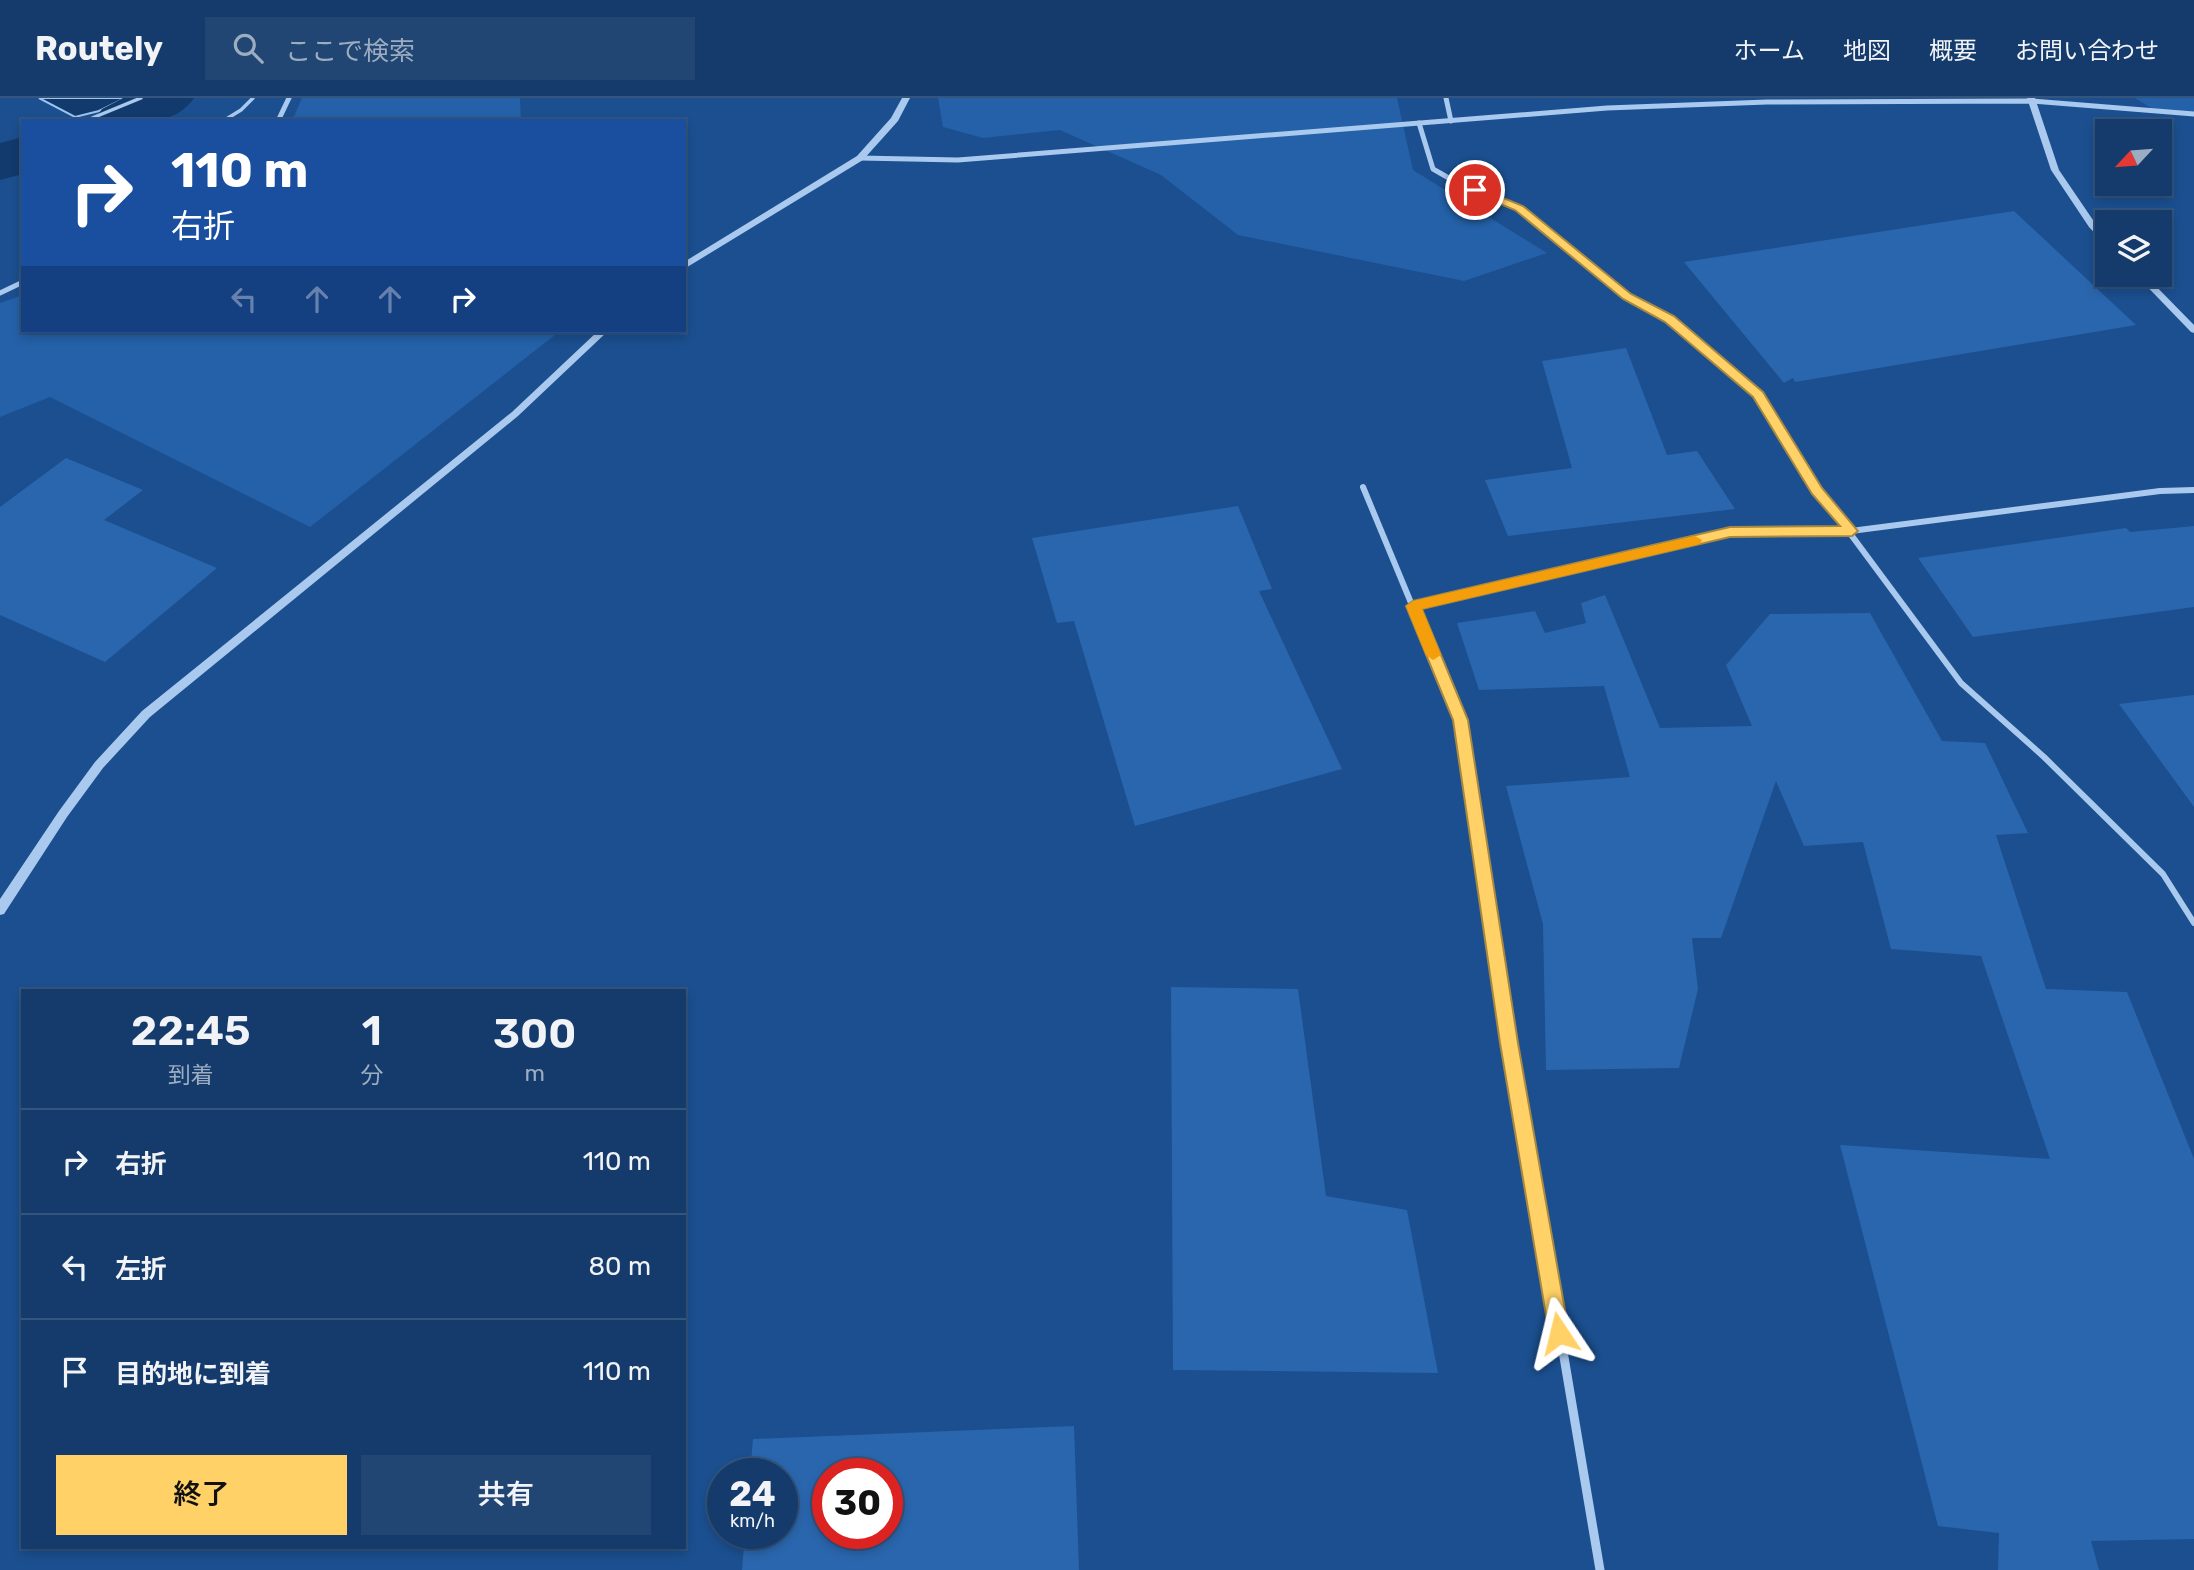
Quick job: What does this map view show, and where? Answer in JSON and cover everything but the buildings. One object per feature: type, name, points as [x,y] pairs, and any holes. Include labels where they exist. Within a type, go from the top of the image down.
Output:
[{"type":"street","points":[[279,119],[289,98]]},
{"type":"street","points":[[686,265],[860,158],[895,119],[906,98]]},
{"type":"street","points":[[1446,98],[1451,121]]},
{"type":"street","points":[[860,158],[958,160],[1607,108],[1767,102],[2032,100],[2194,114]]},
{"type":"street","points":[[2032,100],[2055,170],[2095,228]]},
{"type":"street","points":[[1419,123],[1433,169],[1454,181],[1519,208],[1627,297],[1669,319],[1758,395],[1817,491],[1852,531],[1961,683],[2044,757],[2163,874],[2194,923]]},
{"type":"street","points":[[0,293],[21,283]]},
{"type":"street","points":[[2152,287],[2194,330]]},
{"type":"street","points":[[0,910],[63,814],[99,765],[146,715],[514,414],[601,333]]},
{"type":"street","points":[[1363,486],[1460,720],[1509,1043],[1600,1570]]},
{"type":"street","points":[[1413,606],[1730,532],[1852,531],[2160,491],[2194,490]]},
{"type":"lane","points":[[90,119],[141,98]]},
{"type":"lane","points":[[226,119],[253,98]]},
{"type":"shaded area","points":[[39,98],[125,98],[99,111],[75,117]]},
{"type":"shaded area","points":[[302,98],[520,98],[521,119],[293,119]]},
{"type":"shaded area","points":[[938,98],[1397,98],[1413,170],[1547,253],[1464,281],[1238,235],[1161,175],[1060,130],[983,138],[943,127]]},
{"type":"shaded area","points":[[2135,98],[2194,98],[2194,114],[2154,110]]},
{"type":"shaded area","points":[[21,296],[21,333],[557,333],[310,527],[50,397],[0,417],[0,303]]},
{"type":"waterway","points":[[126,119],[166,98]]},
{"type":"waterway","points":[[0,162],[21,156]]},
{"type":"slow traffic","points":[[1433,655],[1413,606],[1695,540]]},
{"type":"route","points":[[1475,190],[1519,208],[1627,297],[1669,319],[1758,395],[1817,491],[1852,531],[1730,532],[1413,606],[1460,720],[1509,1043],[1559,1333]]}]
